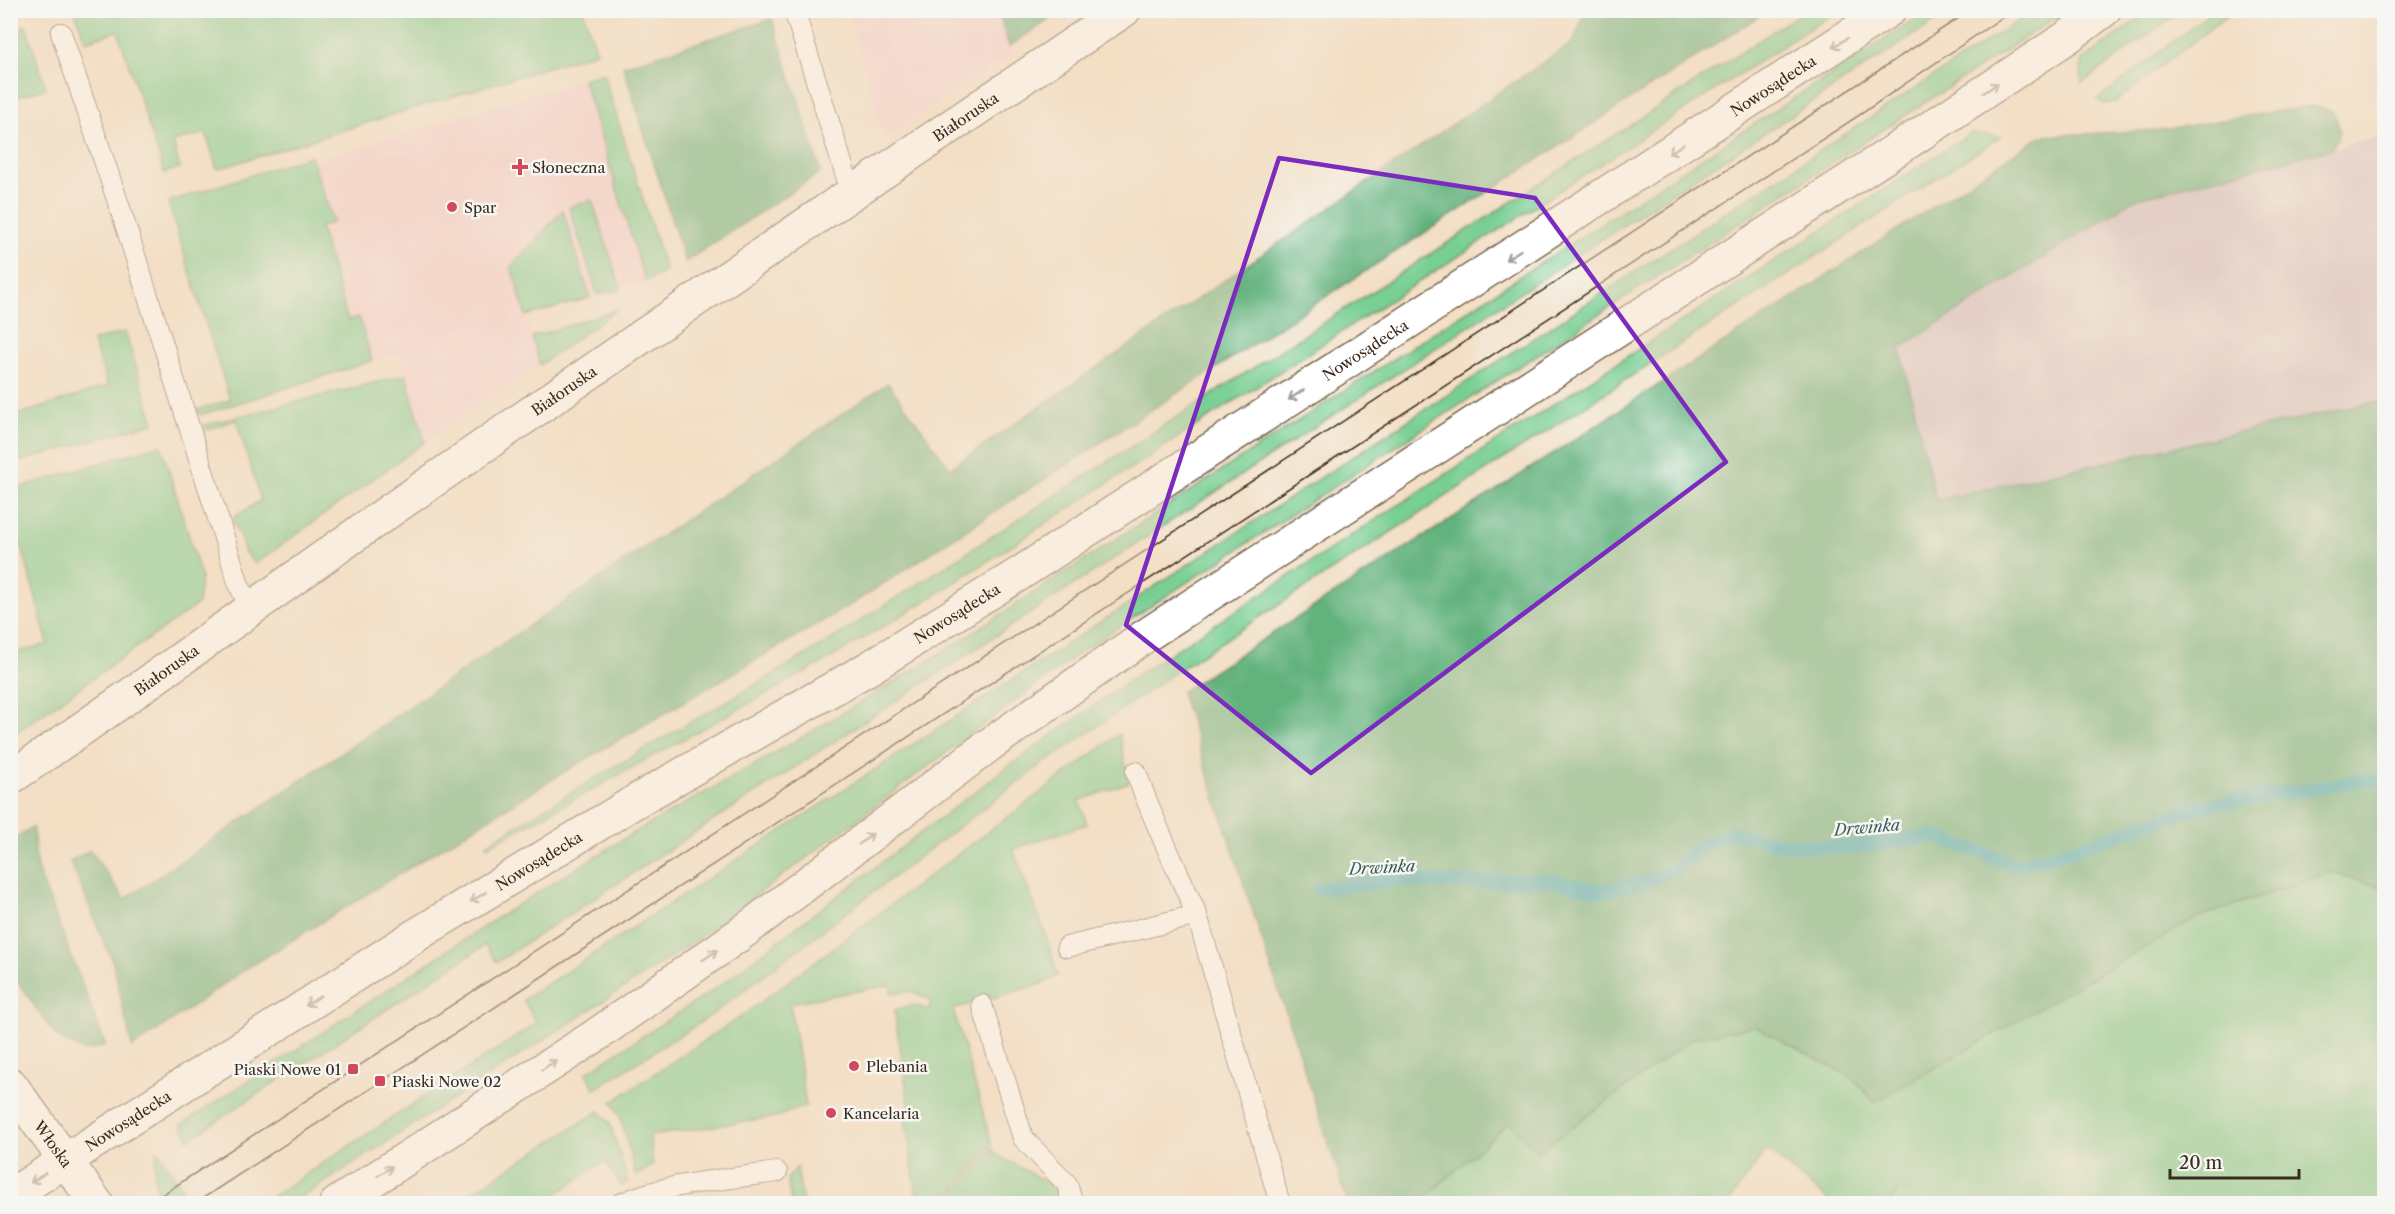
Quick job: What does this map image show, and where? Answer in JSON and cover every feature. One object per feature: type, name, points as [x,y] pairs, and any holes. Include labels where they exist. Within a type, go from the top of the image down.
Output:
[{"type":"main road","name":"Białoruska","points":[[10,778],[85,729],[250,609],[851,192],[1124,10]]},
{"type":"main road","name":"Nowosądecka","points":[[10,1196],[428,928],[636,801],[869,668],[1019,574],[1889,10]]},
{"type":"main road","points":[[336,1203],[595,1035],[734,939],[989,745],[1145,636],[1942,120],[2069,36],[2104,10]]},
{"type":"main road","name":"Włoska","points":[[10,1084],[97,1203]]},
{"type":"lane","points":[[794,10],[851,192]]},
{"type":"lane","points":[[61,33],[125,223],[239,585],[250,609]]},
{"type":"lane","points":[[1136,772],[1152,816],[1170,851],[1197,915],[1280,1203]]},
{"type":"lane","points":[[1067,947],[1197,915]]},
{"type":"lane","points":[[982,1005],[1023,1138],[1067,1184],[1073,1203]]},
{"type":"lane","points":[[620,1203],[658,1191],[777,1172]]},
{"type":"highlighted area","points":[[1279,158],[1535,198],[1726,462],[1311,773],[1126,625]]},
{"type":"shaded area","points":[[853,10],[998,11],[1011,56],[885,139],[847,12]]},
{"type":"shaded area","points":[[583,79],[645,281],[526,316],[540,365],[425,442],[400,354],[372,361],[347,308],[324,230],[313,161]]},
{"type":"shaded area","points":[[2384,135],[2384,400],[1936,500],[1900,348],[2137,198]]},
{"type":"green space","points":[[998,10],[1063,11],[1009,46]]},
{"type":"green space","points":[[2035,10],[2066,11],[1083,650],[694,942],[293,1203],[262,1203],[537,1023],[523,1000]]},
{"type":"green space","points":[[2151,10],[2181,11],[2082,83],[2083,60]]},
{"type":"green space","points":[[75,11],[583,11],[597,52],[217,169],[206,133],[173,142],[180,168],[164,173],[118,31],[85,41]]},
{"type":"green space","points":[[1586,11],[1767,11],[852,604],[571,768],[249,967],[132,1048],[113,963],[70,861],[90,850],[125,899],[888,383],[950,468],[1573,42]]},
{"type":"green space","points":[[1804,11],[1837,11],[932,597],[819,665],[487,847],[486,845],[571,792],[831,640]]},
{"type":"green space","points":[[1928,11],[1951,11],[497,962],[485,945],[189,1139],[181,1125],[508,911],[632,834],[796,741],[929,661]]},
{"type":"green space","points":[[2213,11],[2233,11],[2115,102],[2105,104],[2097,100]]},
{"type":"green space","points":[[772,19],[821,172],[685,262],[623,66]]},
{"type":"green space","points":[[26,26],[46,88],[17,97],[11,78],[11,31]]},
{"type":"green space","points":[[603,73],[666,272],[645,281],[583,79]]},
{"type":"green space","points":[[2311,106],[2332,111],[2338,122],[2340,130],[2338,139],[2331,149],[2137,198],[1900,348],[1936,500],[2384,400],[2384,888],[2331,872],[2196,918],[1875,1102],[1853,1078],[1754,1026],[1693,1038],[1538,1152],[1509,1122],[1419,1203],[1348,1203],[1181,692],[1565,446],[2041,136],[2159,130]]},
{"type":"green space","points":[[1971,133],[2000,137],[1186,665],[1033,771],[706,1019],[595,1089],[586,1073],[715,989],[1006,768],[1143,671]]},
{"type":"green space","points":[[311,156],[333,222],[320,227],[348,320],[359,317],[372,361],[200,415],[197,410],[230,400],[168,202]]},
{"type":"green space","points":[[592,200],[621,289],[598,295],[569,207]]},
{"type":"green space","points":[[563,210],[590,298],[526,316],[511,267]]},
{"type":"green space","points":[[616,310],[540,365],[532,337]]},
{"type":"green space","points":[[125,332],[154,423],[14,463],[11,448],[11,417],[108,386],[93,341]]},
{"type":"green space","points":[[406,375],[425,442],[255,564],[245,552],[233,518],[261,500],[236,420],[206,430],[204,425]]},
{"type":"green space","points":[[161,445],[201,576],[198,604],[11,736],[11,654],[48,644],[22,547],[11,541],[11,490]]},
{"type":"green space","points":[[1119,734],[1129,782],[1079,801],[1087,824],[1013,849],[1045,933],[1058,976],[1041,984],[953,1009],[992,1144],[943,1201],[918,1203],[905,1118],[911,1116],[894,1010],[911,1005],[929,1009],[931,1000],[911,991],[891,993],[890,985],[790,1003],[806,1106],[775,1117],[650,1136],[653,1165],[636,1176],[620,1116],[612,1102],[746,1013]]},
{"type":"green space","points":[[33,827],[37,868],[106,1046],[84,1051],[56,1037],[11,972],[11,841]]},
{"type":"green space","points":[[2331,872],[2384,888],[2384,1203],[1888,1203],[1900,1188],[1887,1203],[1832,1203],[1766,1149],[1728,1203],[1419,1204],[1509,1122],[1538,1152],[1693,1038],[1754,1026],[1853,1078],[1875,1102],[2196,918]]},
{"type":"green space","points":[[599,1111],[610,1123],[628,1182],[621,1186],[605,1161],[543,1203],[455,1203]]},
{"type":"green space","points":[[993,1148],[994,1153],[1055,1187],[1060,1203],[950,1203],[948,1199]]},
{"type":"green space","points":[[157,1150],[192,1203],[161,1203],[154,1177]]},
{"type":"green space","points":[[797,1167],[803,1203],[791,1203],[787,1179]]},
{"type":"waterway","name":"Drwinka","points":[[1319,889],[1395,880],[1458,883],[1548,880],[1600,891],[1640,883],[1676,869],[1693,853],[1711,841],[1735,833],[1785,845],[1847,848],[1934,836],[2015,865],[2070,851],[2194,808],[2365,780],[2384,779]]},
{"type":"tram line","points":[[148,1204],[1971,10]]},
{"type":"tram line","points":[[194,1204],[1861,114],[2013,10]]},
{"type":"place","name":"Słoneczna","points":[[520,167]]},
{"type":"place","name":"Spar","points":[[452,207]]},
{"type":"place","name":"Plebania","points":[[854,1066]]},
{"type":"place","name":"Piaski Nowe 01","points":[[353,1069]]},
{"type":"place","name":"Piaski Nowe 02","points":[[380,1081]]},
{"type":"place","name":"Kancelaria","points":[[831,1113]]}]
